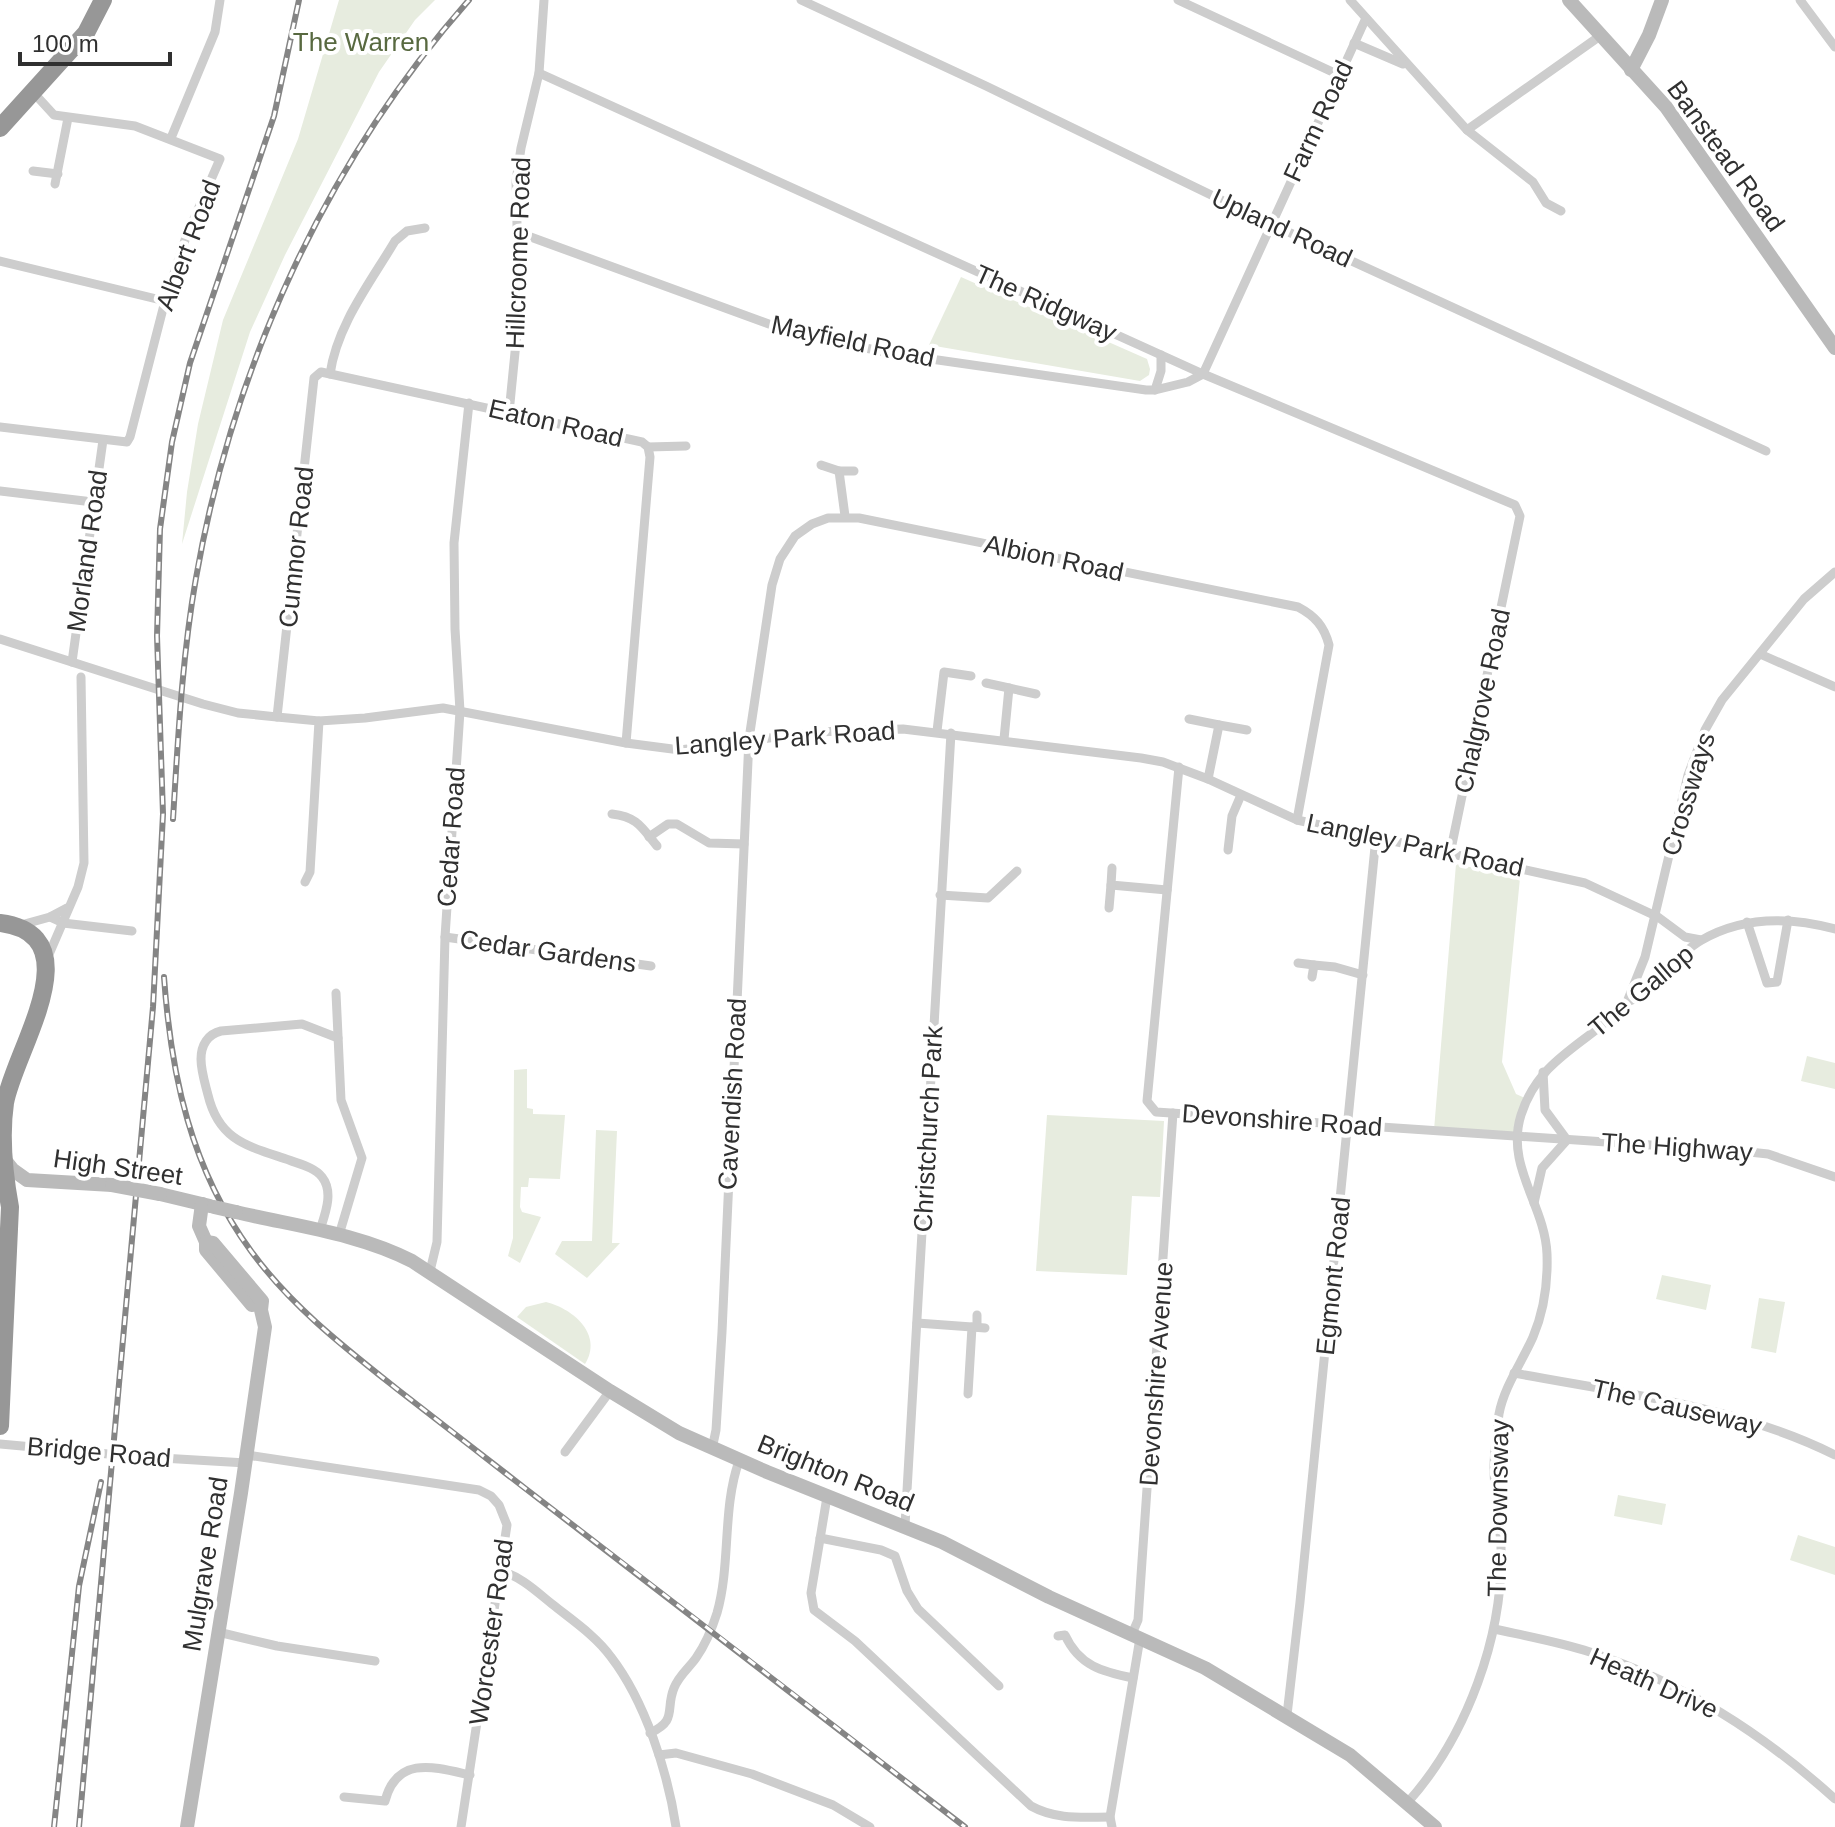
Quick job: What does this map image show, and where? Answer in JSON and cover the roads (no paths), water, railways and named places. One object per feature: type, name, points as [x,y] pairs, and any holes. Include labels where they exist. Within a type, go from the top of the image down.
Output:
[{"type":"highway","points":[[0,128],[86,33],[103,0]]},
{"type":"highway","points":[[0,923],[21,925],[40,942],[47,960],[33,1025],[5,1104],[5,1160],[10,1207],[0,1426]]},
{"type":"main road","name":"Banstead Road","points":[[1569,0],[1666,107],[1835,348]]},
{"type":"main road","points":[[1631,70],[1662,0]]},
{"type":"main road","name":"High Street","points":[[5,1160],[27,1180],[112,1185],[208,1206]]},
{"type":"main road","name":"High Street","points":[[10,1207],[27,1180]]},
{"type":"main road","name":"Brighton Road","points":[[208,1206],[320,1230],[381,1247],[430,1271],[610,1391],[679,1433],[827,1497],[905,1525],[1049,1597],[1205,1668],[1350,1755],[1435,1827]]},
{"type":"main road","name":"Mulgrave Road","points":[[187,1827],[265,1327],[261,1310],[254,1307],[206,1250],[199,1226],[208,1206]]},
{"type":"street","points":[[171,138],[215,32],[220,0]]},
{"type":"street","name":"Hillcroome Road","points":[[509,413],[519,312],[516,181],[539,73],[544,0]]},
{"type":"street","name":"Upland Road","points":[[801,0],[1271,224],[1766,451]]},
{"type":"street","points":[[1178,0],[1339,75]]},
{"type":"street","points":[[1350,0],[1406,66],[1467,130],[1533,182],[1546,203],[1561,211]]},
{"type":"street","points":[[1800,0],[1835,47]]},
{"type":"street","name":"Farm Road","points":[[1203,374],[1366,18]]},
{"type":"street","points":[[1467,130],[1600,36]]},
{"type":"street","name":"Farm Road","points":[[1354,43],[1406,66]]},
{"type":"street","name":"The Ridgway","points":[[539,73],[1203,374],[1515,505],[1520,516],[1513,549]]},
{"type":"street","name":"Albert Road","points":[[32,91],[54,115],[135,126],[220,159],[186,237],[165,301],[130,437],[121,443],[103,440]]},
{"type":"street","points":[[33,171],[56,179],[68,118]]},
{"type":"street","points":[[330,374],[333,354],[343,328],[395,241],[407,231],[425,228]]},
{"type":"street","name":"Mayfield Road","points":[[517,232],[799,335],[896,354],[1137,390],[1155,390],[1188,382],[1203,374]]},
{"type":"street","points":[[0,261],[165,301]]},
{"type":"street","points":[[1155,390],[1161,371],[1161,355]]},
{"type":"street","name":"Eaton Road","points":[[314,378],[321,372],[642,442],[648,447],[650,457],[626,743]]},
{"type":"street","name":"Cumnor Road","points":[[277,717],[314,378]]},
{"type":"street","name":"Cedar Road","points":[[430,1271],[437,1242],[445,937],[460,711],[454,543],[469,403]]},
{"type":"street","points":[[0,427],[103,440]]},
{"type":"street","name":"Morland Road","points":[[72,662],[103,440]]},
{"type":"street","points":[[648,447],[686,446]]},
{"type":"street","points":[[821,465],[839,471],[854,471]]},
{"type":"street","points":[[839,471],[845,516]]},
{"type":"street","points":[[0,491],[93,502]]},
{"type":"street","name":"Albion Road","points":[[749,739],[772,585],[780,559],[795,536],[812,524],[845,516],[1298,607],[1307,612],[1322,626],[1329,645],[1297,820]]},
{"type":"street","name":"Chalgrove Road","points":[[1450,854],[1513,549]]},
{"type":"street","name":"Crossways","points":[[1627,1002],[1645,957],[1688,775],[1705,730],[1722,700],[1804,599],[1835,572]]},
{"type":"street","name":"Langley Park Road","points":[[0,639],[238,713],[319,721],[424,709],[460,711],[626,743],[680,750],[848,729],[937,731],[1141,758],[1179,767],[1297,820],[1585,883],[1654,916]]},
{"type":"street","points":[[1760,654],[1835,687]]},
{"type":"street","points":[[937,731],[938,671],[971,676]]},
{"type":"street","points":[[47,960],[78,887],[84,863],[81,677]]},
{"type":"street","points":[[986,683],[1036,694]]},
{"type":"street","points":[[1004,739],[1009,688]]},
{"type":"street","points":[[1189,719],[1247,730]]},
{"type":"street","points":[[305,882],[310,872],[319,721]]},
{"type":"street","points":[[1208,779],[1219,725]]},
{"type":"street","name":"Christchurch Park","points":[[905,1525],[951,733]]},
{"type":"street","name":"Cavendish Road","points":[[712,1449],[722,1332],[749,739]]},
{"type":"street","name":"Devonshire Road","points":[[1179,767],[1147,1101],[1156,1112],[1515,1136]]},
{"type":"street","points":[[1228,850],[1232,816],[1241,795]]},
{"type":"street","points":[[612,814],[637,821],[657,846]]},
{"type":"street","points":[[649,837],[668,824],[677,824],[709,843],[744,844]]},
{"type":"street","name":"Egmont Road","points":[[1287,1715],[1376,837]]},
{"type":"street","points":[[1109,908],[1112,868]]},
{"type":"street","points":[[940,895],[988,898],[1017,871]]},
{"type":"street","points":[[1111,885],[1167,890]]},
{"type":"street","points":[[21,925],[50,917],[67,908]]},
{"type":"street","points":[[1654,916],[1685,937],[1701,940]]},
{"type":"street","points":[[50,917],[63,923],[132,931]]},
{"type":"street","points":[[1747,922],[1767,983],[1777,982],[1788,920]]},
{"type":"street","name":"The Gallop","points":[[1515,1136],[1527,1099],[1543,1072],[1621,1010],[1701,940],[1747,922],[1788,920],[1835,929]]},
{"type":"street","name":"Cedar Gardens","points":[[445,937],[651,966]]},
{"type":"street","points":[[1298,963],[1335,967],[1363,975]]},
{"type":"street","points":[[1312,977],[1314,965]]},
{"type":"street","points":[[336,993],[341,1100],[362,1158],[339,1235]]},
{"type":"street","points":[[320,1230],[327,1206],[327,1191],[322,1177],[308,1167],[243,1143],[221,1128],[212,1114],[201,1052],[210,1036],[221,1031],[302,1024],[338,1038]]},
{"type":"street","points":[[1534,1203],[1542,1168],[1567,1140],[1545,1110],[1543,1072]]},
{"type":"street","name":"Devonshire Avenue","points":[[1111,1822],[1133,1678],[1173,1113]]},
{"type":"street","name":"The Highway","points":[[1515,1136],[1768,1154],[1835,1177]]},
{"type":"street","name":"The Downsway","points":[[1408,1802],[1451,1742],[1476,1686],[1494,1629],[1501,1549],[1494,1468],[1500,1411],[1514,1373],[1533,1336],[1546,1293],[1547,1250],[1521,1169],[1515,1136]]},
{"type":"street","points":[[0,1303],[8,1283]]},
{"type":"street","points":[[968,1394],[978,1328],[977,1315]]},
{"type":"street","points":[[917,1323],[978,1328]]},
{"type":"street","name":"The Causeway","points":[[1514,1373],[1727,1415],[1801,1438],[1835,1455]]},
{"type":"street","points":[[969,1375],[981,1376]]},
{"type":"street","points":[[565,1452],[610,1391]]},
{"type":"street","name":"Bridge Road","points":[[0,1444],[128,1456],[246,1459]]},
{"type":"street","name":"Worcester Road","points":[[246,1459],[483,1491],[499,1505],[506,1521],[501,1571],[461,1827]]},
{"type":"street","points":[[650,1733],[660,1728],[669,1717],[674,1687],[698,1656],[713,1626],[721,1594],[739,1461]]},
{"type":"street","points":[[827,1497],[811,1601],[814,1610],[923,1705],[1031,1806],[1052,1815],[1111,1822]]},
{"type":"street","points":[[820,1538],[881,1550],[895,1556],[907,1591],[918,1609],[999,1686]]},
{"type":"street","points":[[501,1571],[531,1588],[607,1652],[634,1698],[659,1755],[676,1827]]},
{"type":"street","name":"Heath Drive","points":[[1494,1629],[1589,1652],[1689,1692],[1746,1726],[1835,1799]]},
{"type":"street","points":[[218,1632],[277,1646],[375,1661]]},
{"type":"street","points":[[1058,1636],[1065,1635],[1073,1651],[1089,1666],[1133,1678]]},
{"type":"street","points":[[915,1713],[923,1705]]},
{"type":"street","points":[[659,1755],[676,1753],[752,1774],[833,1805],[870,1827]]},
{"type":"street","points":[[344,1797],[385,1801],[391,1784],[404,1772],[416,1767],[435,1767],[470,1775]]},
{"type":"railway","points":[[79,1827],[153,1007],[163,814],[157,636],[160,529],[172,442],[190,363],[274,116],[299,0]]},
{"type":"railway","points":[[173,819],[184,668],[196,578],[212,499],[234,421],[261,345],[293,270],[330,198],[371,129],[418,63],[469,0]]},
{"type":"railway","points":[[164,977],[179,1086],[199,1154],[230,1220],[283,1290],[338,1341],[397,1389],[965,1827]]},
{"type":"railway","points":[[54,1827],[79,1586],[101,1482]]},
{"type":"park label","name":"The Warren","points":[[361,42]]}]
